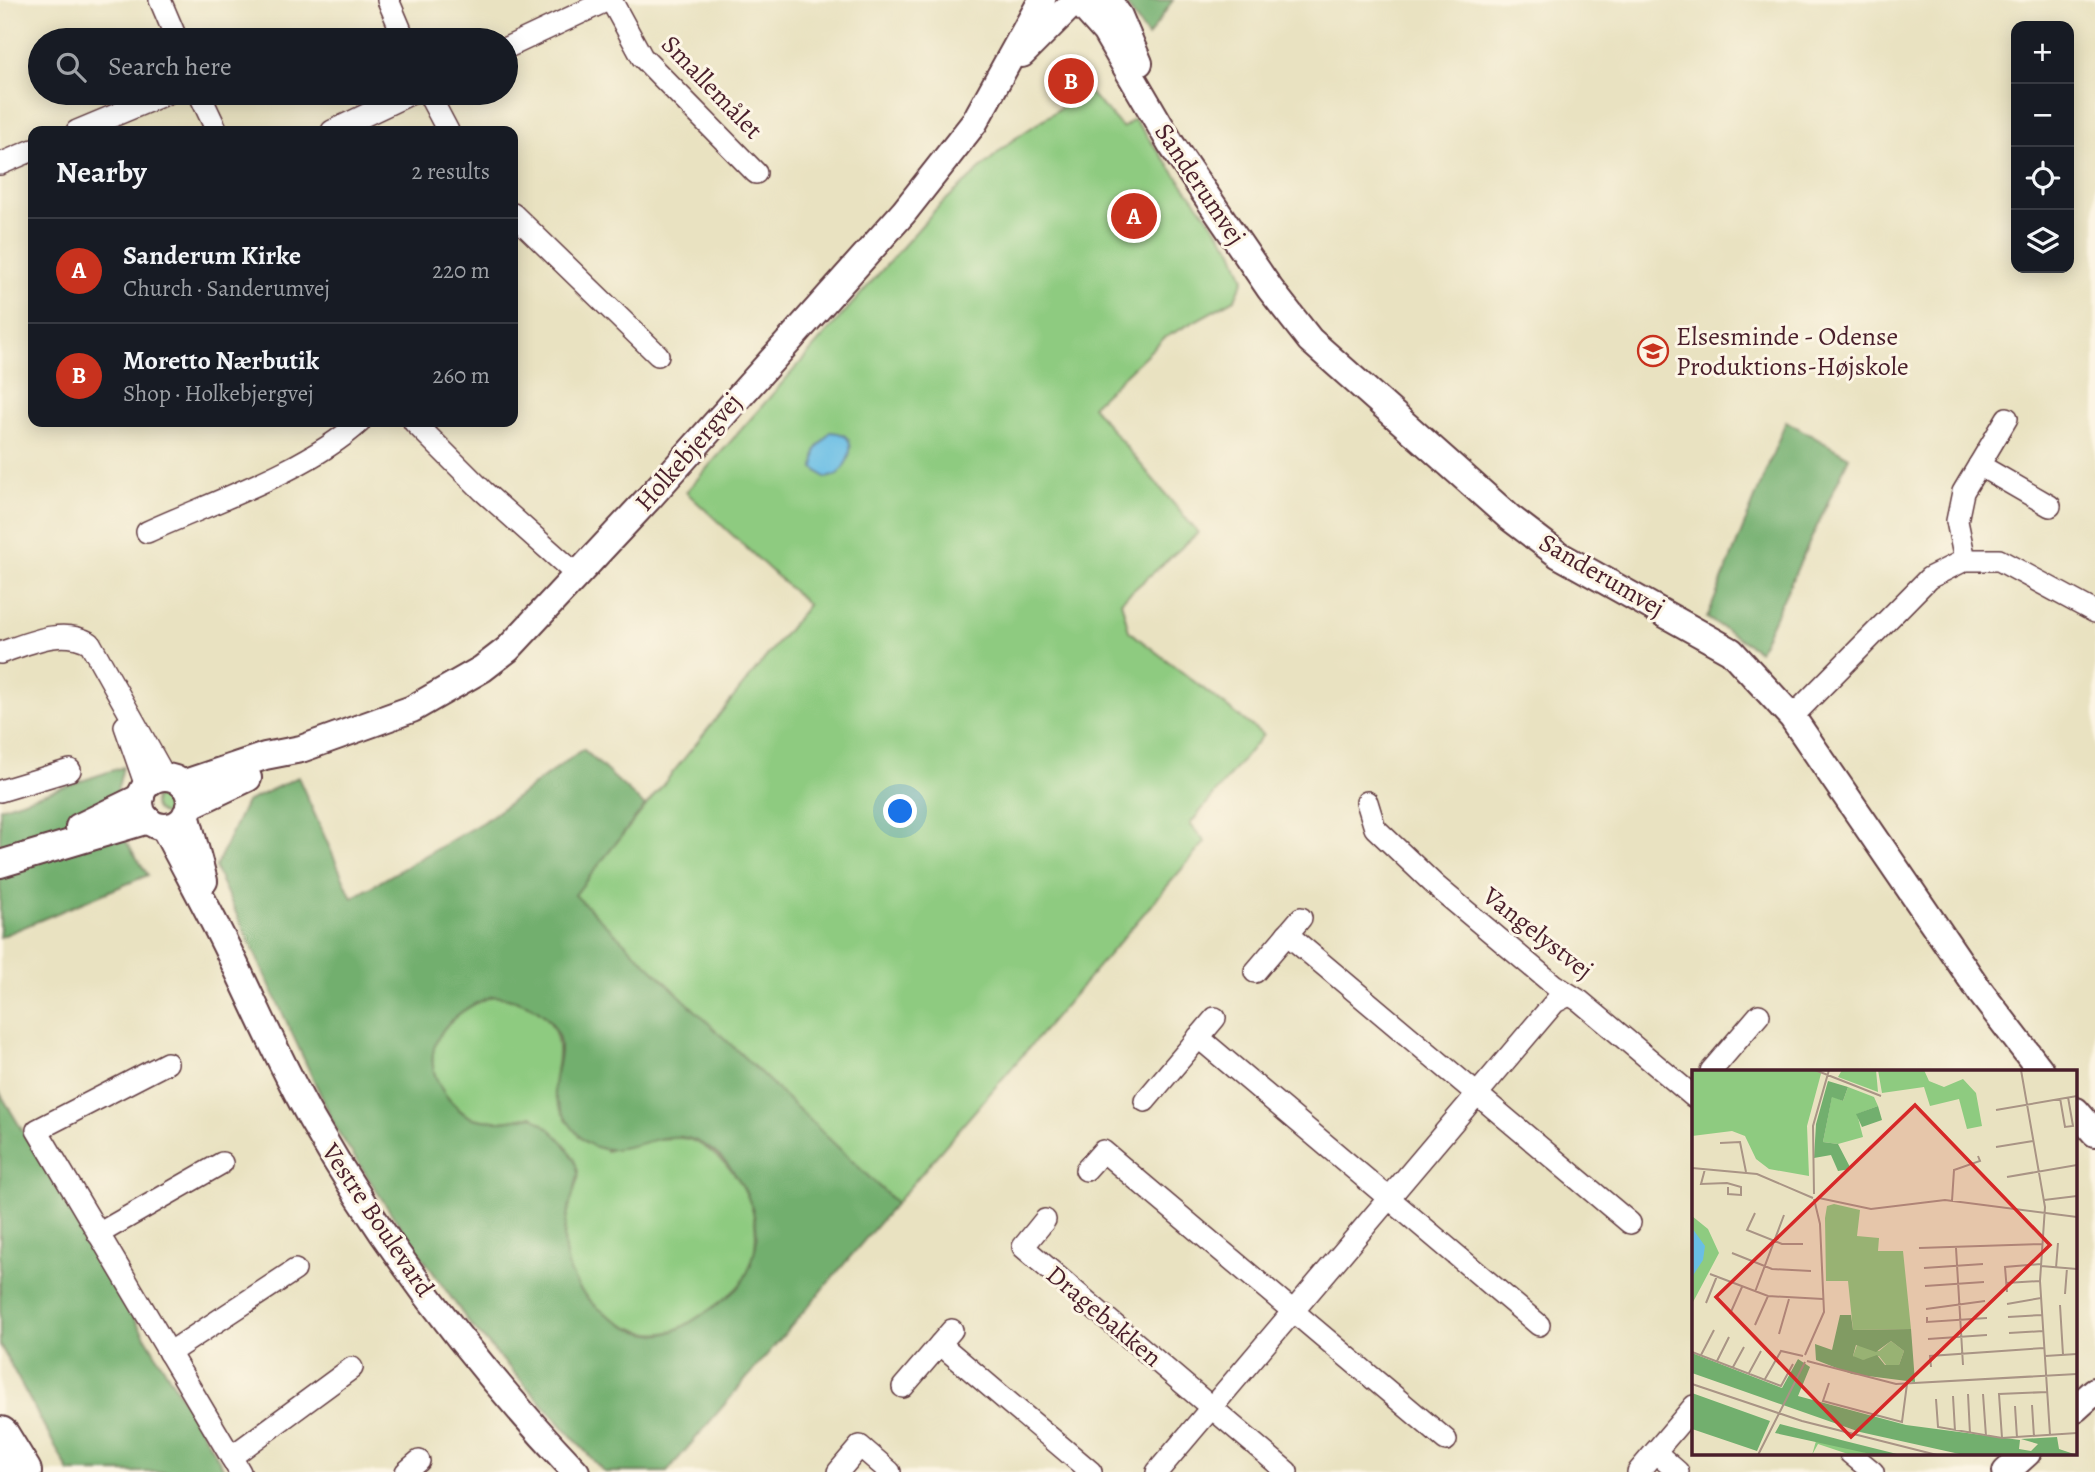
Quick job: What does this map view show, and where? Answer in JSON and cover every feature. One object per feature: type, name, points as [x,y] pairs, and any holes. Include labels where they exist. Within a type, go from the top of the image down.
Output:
[{"type":"highway","points":[[0,1436],[22,1472]]},
{"type":"street","points":[[160,0],[172,28]]},
{"type":"street","points":[[388,0],[400,28]]},
{"type":"street","name":"Smallemålet","points":[[518,42],[610,0],[642,57],[756,173]]},
{"type":"street","name":"Holkebjergvej","points":[[10,860],[165,801],[272,767],[301,750],[412,709],[482,669],[515,642],[904,212],[974,123],[1042,0]]},
{"type":"street","name":"Sanderumvej","points":[[1108,0],[1134,46],[1143,74],[1140,95]]},
{"type":"street","name":"Holkebjergvej","points":[[1006,69],[1076,1]]},
{"type":"street","name":"Sanderumvej","points":[[1076,1],[1105,31],[1128,68],[1140,95],[1270,289],[1310,340],[1509,517],[1559,555],[1731,651],[1792,717],[1981,993],[2040,1070]]},
{"type":"street","points":[[89,126],[139,105]]},
{"type":"street","points":[[205,105],[215,126]]},
{"type":"street","points":[[343,126],[387,105]]},
{"type":"street","points":[[434,105],[445,126]]},
{"type":"street","points":[[0,163],[28,152]]},
{"type":"street","points":[[518,219],[658,355]]},
{"type":"street","points":[[1965,560],[1957,521],[1963,492],[2007,418]]},
{"type":"street","points":[[147,532],[310,458],[341,439],[354,427]]},
{"type":"street","points":[[419,427],[483,491],[577,575]]},
{"type":"street","points":[[1979,465],[2050,506]]},
{"type":"street","points":[[1792,717],[1929,578],[1965,560],[2000,560],[2095,612]]},
{"type":"street","points":[[0,653],[54,636],[76,635],[90,643],[109,678],[165,801]]},
{"type":"street","points":[[0,791],[70,770]]},
{"type":"street","name":"Vestre Boulevard","points":[[165,801],[223,939],[277,1056],[364,1205],[405,1266],[463,1343],[523,1416],[576,1472]]},
{"type":"street","name":"Vangelystvej","points":[[1367,802],[1375,828],[1436,886],[1692,1093]]},
{"type":"street","points":[[1255,972],[1294,926],[1477,1094],[1630,1223]]},
{"type":"street","points":[[1157,1472],[1555,1002],[1569,995]]},
{"type":"street","points":[[1712,1070],[1759,1015]]},
{"type":"street","points":[[1145,1101],[1215,1018]]},
{"type":"street","points":[[1198,1038],[1539,1325]]},
{"type":"street","points":[[167,1063],[37,1129],[236,1464],[352,1367]]},
{"type":"street","points":[[2078,1113],[2095,1133]]},
{"type":"street","points":[[1086,1170],[1103,1150],[1446,1440]]},
{"type":"street","points":[[98,1234],[222,1163]]},
{"type":"street","name":"Dragebakken","points":[[1045,1220],[1023,1247],[1287,1472]]},
{"type":"street","points":[[169,1353],[295,1270]]},
{"type":"street","points":[[904,1387],[946,1337],[1091,1472]]},
{"type":"street","points":[[2078,1406],[2095,1391]]},
{"type":"street","points":[[1638,1472],[1692,1408]]},
{"type":"street","points":[[838,1472],[860,1446],[890,1472]]},
{"type":"street","points":[[1655,1452],[1678,1472]]},
{"type":"street","points":[[1851,1454],[1873,1472]]},
{"type":"street","points":[[2006,1472],[2026,1454]]},
{"type":"green space","points":[[1123,0],[1173,0],[1148,37]]},
{"type":"green space","points":[[1087,90],[1123,128],[1134,119],[1233,251],[1244,279],[1235,299],[1164,338],[1092,406],[1198,533],[1121,601],[1129,631],[1263,735],[1190,824],[1205,842],[896,1203],[574,895],[808,605],[686,492],[936,209],[1010,142]]},
{"type":"green space","points":[[1786,421],[1849,457],[1759,651],[1707,618]]},
{"type":"green space","points":[[583,749],[645,806],[575,895],[896,1203],[667,1472],[604,1472],[470,1324],[393,1216],[337,1130],[215,868],[246,802],[298,777],[352,898],[486,820]],"holes":[[[493,996],[527,1004],[554,1026],[560,1049],[554,1086],[555,1097],[564,1116],[580,1137],[603,1149],[681,1137],[698,1142],[713,1151],[739,1180],[748,1197],[757,1233],[752,1261],[734,1291],[687,1324],[662,1334],[642,1332],[610,1317],[589,1300],[574,1279],[565,1253],[564,1230],[578,1172],[567,1147],[532,1116],[496,1121],[470,1117],[448,1098],[437,1081],[433,1064],[439,1035],[461,1012],[476,1003]]]},
{"type":"green space","points":[[123,767],[115,800],[125,840],[148,875],[0,937],[0,808]]},
{"type":"green space","points":[[165,792],[173,795],[176,803],[173,811],[165,814],[157,811],[154,803],[157,795]]},
{"type":"green space","points":[[493,996],[524,1003],[546,1017],[557,1040],[556,1071],[606,1151],[651,1140],[684,1138],[704,1146],[729,1168],[748,1196],[756,1229],[752,1262],[746,1279],[732,1294],[678,1329],[657,1334],[633,1328],[613,1318],[595,1307],[584,1296],[568,1268],[564,1238],[569,1206],[579,1176],[533,1116],[496,1121],[470,1117],[448,1098],[437,1081],[433,1064],[439,1035],[461,1012]]},
{"type":"green space","points":[[0,1093],[226,1472],[69,1472],[0,1345]]},
{"type":"water","points":[[830,432],[846,437],[850,448],[842,469],[837,475],[826,478],[814,468],[816,450]]},
{"type":"place","name":"Moretto Nærbutik","points":[[1071,81]]},
{"type":"place","name":"Sanderum Kirke","points":[[1134,216]]},
{"type":"place","name":"Elsesminde - Odense Produktions-Højskole","points":[[1653,351]]}]
